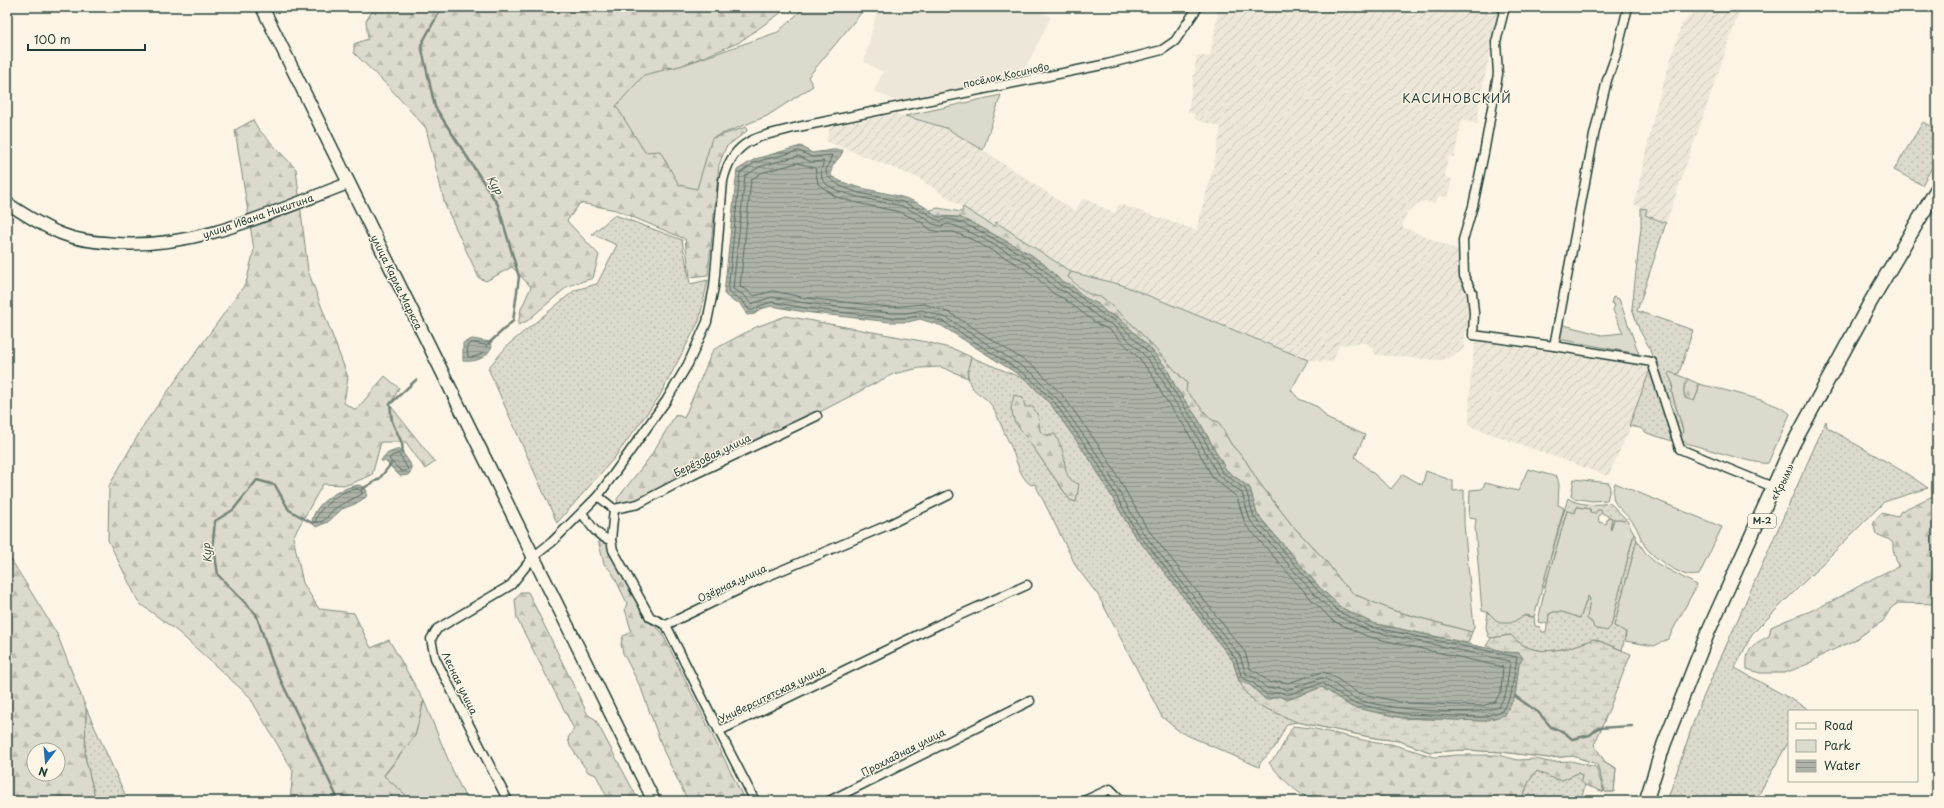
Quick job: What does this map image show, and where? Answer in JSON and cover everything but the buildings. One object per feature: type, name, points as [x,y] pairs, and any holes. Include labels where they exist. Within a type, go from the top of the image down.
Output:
[{"type":"highway","points":[[1646,801],[1664,744],[1708,632],[1792,446],[1870,301],[1937,188]]},
{"type":"highway","name":"«Крым»","points":[[1651,801],[1693,681],[1750,547],[1816,414],[1904,255],[1937,200]]},
{"type":"main road","name":"улица Карла Маркса","points":[[262,7],[654,801]]},
{"type":"main road","name":"улица Ивана Никитина","points":[[7,202],[37,222],[64,234],[95,242],[149,244],[182,241],[216,232],[349,183]]},
{"type":"street","name":"посёлок Косиново","points":[[598,496],[666,401],[688,364],[707,322],[714,287],[724,180],[727,166],[736,151],[750,140],[798,128],[1107,64],[1162,50],[1175,41],[1198,7]]},
{"type":"street","points":[[1505,7],[1496,42],[1498,74],[1484,153],[1473,206],[1463,240],[1464,276],[1472,292],[1473,335],[1554,346],[1652,362],[1680,449],[1773,487]]},
{"type":"street","points":[[1554,346],[1594,135],[1628,7]]},
{"type":"street","name":"Берёзовая улица","points":[[614,509],[638,504],[693,475],[817,416]]},
{"type":"street","name":"Озёрная улица","points":[[666,625],[761,579],[888,525],[949,495]]},
{"type":"street","points":[[598,496],[614,509],[611,540],[613,550],[650,617],[666,625]]},
{"type":"street","name":"Лесная улица","points":[[508,801],[435,658],[431,639],[437,629],[510,585],[533,557],[552,542],[598,496]]},
{"type":"street","points":[[582,513],[598,534],[604,539],[611,540]]},
{"type":"street","name":"Университетская улица","points":[[666,625],[719,731],[940,624],[1027,585]]},
{"type":"street","name":"Прохладная улица","points":[[829,801],[986,721],[1030,701]]},
{"type":"street","points":[[719,731],[755,801]]},
{"type":"street","points":[[1084,801],[1110,789],[1122,801]]},
{"type":"shaded area","points":[[878,7],[1031,7],[1051,17],[1021,77],[898,102],[874,91],[883,72],[864,62]]},
{"type":"shaded area","points":[[1219,7],[1240,10],[1240,7],[1501,7],[1483,84],[1477,124],[1462,120],[1454,157],[1448,156],[1445,177],[1452,179],[1448,197],[1439,196],[1435,203],[1424,201],[1407,212],[1402,227],[1461,251],[1462,283],[1467,294],[1469,325],[1465,330],[1464,348],[1460,352],[1449,358],[1439,360],[1376,355],[1367,343],[1360,343],[1339,345],[1333,362],[1308,360],[1122,285],[1071,272],[996,222],[993,227],[918,178],[826,141],[830,127],[896,114],[946,128],[974,144],[1075,211],[1083,198],[1115,213],[1119,204],[1196,230],[1214,164],[1221,127],[1194,119],[1195,114],[1188,112],[1197,55],[1210,57]]},
{"type":"shaded area","points":[[1681,7],[1741,7],[1666,223],[1645,215],[1647,209],[1634,205],[1656,107],[1672,55],[1682,24],[1694,11]]},
{"type":"shaded area","points":[[1475,341],[1639,365],[1650,369],[1628,433],[1608,476],[1469,426],[1470,384]]},
{"type":"green space","points":[[375,7],[789,7],[738,43],[678,67],[662,68],[690,103],[701,142],[746,127],[747,131],[726,147],[719,165],[708,275],[690,277],[685,239],[616,210],[580,203],[567,221],[599,255],[593,278],[568,286],[527,321],[518,325],[521,309],[531,287],[512,267],[486,281],[479,278],[445,205],[426,128],[388,86],[354,53],[354,44],[368,39],[366,21]]},
{"type":"green space","points":[[805,7],[878,7],[862,12],[808,77],[813,86],[767,116],[712,138],[697,189],[679,185],[660,151],[645,152],[616,106],[644,75],[680,66],[778,32]]},
{"type":"green space","points":[[1001,95],[983,150],[946,128],[905,116]]},
{"type":"green space","points":[[253,120],[259,130],[296,169],[308,271],[348,377],[344,403],[356,410],[385,376],[399,388],[390,405],[435,462],[425,469],[406,442],[381,442],[372,475],[347,485],[323,484],[293,537],[303,583],[319,609],[354,613],[371,648],[389,640],[424,701],[415,736],[384,775],[413,801],[290,801],[293,771],[249,696],[177,631],[139,603],[108,540],[109,486],[145,423],[246,283],[254,250],[235,130]]},
{"type":"green space","points":[[1923,122],[1937,130],[1937,159],[1922,185],[1894,170]]},
{"type":"green space","points":[[963,207],[993,226],[996,222],[1071,272],[1068,277],[1102,297],[1137,329],[1187,383],[1187,391],[1219,422],[1231,444],[1246,461],[1258,481],[1292,525],[1326,561],[1341,581],[1354,594],[1392,610],[1472,632],[1468,643],[1372,623],[1342,608],[1320,588],[1257,514],[1250,488],[1226,470],[1198,419],[1176,388],[1167,369],[1151,349],[1118,317],[1107,313],[1098,304],[1085,298],[1070,284],[1062,282],[1045,265],[1030,254],[980,227],[936,216],[930,210],[938,208],[962,212]]},
{"type":"green space","points":[[1641,208],[1647,209],[1645,215],[1666,223],[1637,311],[1693,330],[1679,373],[1674,375],[1672,393],[1683,430],[1681,440],[1665,395],[1662,377],[1657,366],[1659,363],[1657,360],[1653,359],[1649,347],[1639,329],[1632,308],[1641,227]]},
{"type":"green space","points":[[615,215],[682,240],[690,284],[708,280],[699,321],[659,397],[615,457],[557,523],[488,368],[509,344],[575,290],[597,284],[617,245],[592,234]]},
{"type":"green space","points":[[1071,272],[1122,285],[1308,360],[1291,390],[1299,399],[1318,407],[1328,419],[1365,435],[1355,457],[1391,489],[1403,474],[1422,485],[1426,471],[1453,481],[1453,491],[1464,490],[1464,524],[1474,627],[1472,632],[1392,610],[1354,594],[1341,581],[1326,561],[1292,525],[1258,481],[1246,461],[1231,444],[1219,422],[1212,420],[1186,391],[1187,383],[1137,329],[1102,297],[1097,297],[1088,293],[1068,277]]},
{"type":"green space","points":[[1613,297],[1619,299],[1639,354],[1558,339],[1560,324],[1602,335],[1623,333],[1613,310],[1615,305],[1611,303]]},
{"type":"green space","points":[[786,316],[927,342],[956,350],[971,357],[967,372],[968,378],[941,367],[920,368],[893,374],[789,428],[619,510],[617,499],[650,457],[676,414],[684,418],[713,350],[756,327]]},
{"type":"green space","points":[[971,357],[1027,380],[1052,406],[1093,464],[1134,535],[1233,661],[1239,681],[1594,745],[1605,762],[1616,768],[1614,792],[1605,792],[1597,764],[1573,756],[1549,758],[1502,752],[1464,750],[1430,752],[1399,741],[1375,738],[1297,722],[1287,724],[1275,747],[1260,763],[1259,767],[1180,732],[1162,717],[1098,595],[1077,568],[1035,484],[1031,485],[1020,471],[994,410],[988,401],[970,384],[968,367]],"holes":[[[1025,407],[1038,416],[1039,431],[1045,435],[1064,464],[1065,475],[1073,482],[1076,502],[1070,500],[1014,420]]]},
{"type":"green space","points":[[1650,370],[1652,371],[1672,441],[1647,433],[1640,428],[1629,426]]},
{"type":"green space","points":[[1670,372],[1688,379],[1684,388],[1685,398],[1694,401],[1698,392],[1699,384],[1761,400],[1783,409],[1790,414],[1768,463],[1742,459],[1686,443],[1681,440],[1683,430],[1672,393],[1673,384],[1668,374]]},
{"type":"green space","points":[[1688,379],[1699,384],[1698,392],[1694,401],[1685,398],[1684,388]]},
{"type":"green space","points":[[1014,395],[1023,398],[1025,407],[1033,407],[1038,416],[1040,431],[1045,435],[1055,434],[1063,452],[1066,471],[1070,479],[1079,484],[1076,502],[1070,500],[1014,420],[1011,408]]},
{"type":"green space","points":[[1826,421],[1827,427],[1928,488],[1884,502],[1752,634],[1735,668],[1807,708],[1806,710],[1788,710],[1788,743],[1755,801],[1667,801],[1698,709]]},
{"type":"green space","points":[[1528,469],[1557,477],[1559,484],[1558,505],[1564,508],[1534,617],[1525,615],[1511,623],[1499,623],[1488,612],[1482,611],[1475,527],[1476,519],[1469,518],[1470,490],[1482,489],[1485,483],[1518,491]]},
{"type":"green space","points":[[1574,479],[1609,483],[1610,489],[1607,500],[1592,501],[1573,498],[1571,496]]},
{"type":"green space","points":[[1615,483],[1722,527],[1699,575],[1687,575],[1676,570],[1658,559],[1648,550],[1634,524],[1614,501],[1613,490]]},
{"type":"green space","points":[[1937,494],[1937,604],[1898,603],[1891,608],[1883,621],[1853,641],[1826,653],[1808,664],[1785,673],[1760,673],[1747,669],[1747,656],[1751,648],[1769,636],[1771,627],[1822,606],[1898,567],[1893,549],[1893,543],[1876,534],[1873,522],[1881,513],[1898,517],[1900,512],[1905,509]]},
{"type":"green space","points":[[1568,498],[1572,501],[1583,504],[1610,503],[1626,519],[1624,521],[1614,519],[1611,530],[1612,518],[1602,513],[1601,510],[1596,514],[1590,513],[1590,509],[1577,507],[1575,513],[1567,511],[1545,587],[1542,586]]},
{"type":"green space","points":[[1577,507],[1590,509],[1590,513],[1595,514],[1597,510],[1601,510],[1602,513],[1598,516],[1599,522],[1606,524],[1608,517],[1612,518],[1611,530],[1614,519],[1624,521],[1626,519],[1634,533],[1611,626],[1607,631],[1594,628],[1592,622],[1587,619],[1590,599],[1588,596],[1580,618],[1564,613],[1552,612],[1549,614],[1548,624],[1538,622],[1545,587],[1567,511],[1575,513]]},
{"type":"green space","points":[[1634,533],[1637,540],[1614,626],[1626,632],[1622,650],[1594,639],[1562,649],[1540,650],[1530,648],[1520,643],[1511,635],[1491,638],[1488,636],[1486,627],[1488,612],[1534,617],[1535,626],[1540,627],[1542,632],[1546,632],[1549,614],[1552,612],[1560,612],[1580,618],[1588,596],[1590,599],[1589,608],[1611,626]]},
{"type":"green space","points":[[598,540],[610,543],[648,621],[661,631],[745,801],[688,801],[664,752],[641,688],[623,653],[621,644],[623,636],[628,634],[631,630],[625,609],[627,603],[612,572],[604,564]]},
{"type":"green space","points":[[1637,540],[1647,555],[1656,563],[1697,585],[1668,639],[1654,646],[1625,641],[1626,632],[1614,626]]},
{"type":"green space","points":[[7,553],[57,634],[86,708],[85,757],[96,801],[7,801]]},
{"type":"green space","points":[[520,592],[528,592],[588,715],[595,719],[639,801],[609,801],[596,775],[588,772],[570,746],[568,738],[574,729],[517,619],[515,600]]},
{"type":"green space","points":[[1511,635],[1520,643],[1530,648],[1540,650],[1562,649],[1594,639],[1631,654],[1594,745],[1605,762],[1616,768],[1614,792],[1605,792],[1597,764],[1573,756],[1549,758],[1502,752],[1464,750],[1430,752],[1399,741],[1375,738],[1297,722],[1260,706],[1246,693],[1239,681],[1250,685],[1266,700],[1279,696],[1287,700],[1322,687],[1352,707],[1403,718],[1484,721],[1515,696],[1519,664],[1523,658],[1519,653],[1505,652],[1486,646],[1491,638]]},
{"type":"green space","points":[[424,701],[467,801],[413,801],[384,776],[415,736]]},
{"type":"green space","points":[[86,708],[128,801],[96,801],[85,757]]},
{"type":"green space","points":[[1293,726],[1311,728],[1376,743],[1391,744],[1435,757],[1457,755],[1498,755],[1518,760],[1536,759],[1549,762],[1571,761],[1596,767],[1604,792],[1585,785],[1581,781],[1582,775],[1578,773],[1562,780],[1554,779],[1537,771],[1529,781],[1521,801],[1315,801],[1296,790],[1284,780],[1269,763],[1278,754]]},
{"type":"green space","points":[[1537,771],[1554,779],[1562,780],[1578,773],[1582,775],[1581,781],[1585,785],[1581,801],[1521,801],[1529,781]]},
{"type":"water","points":[[801,146],[812,153],[843,150],[832,167],[831,176],[857,187],[899,196],[913,201],[925,207],[936,216],[959,217],[980,227],[1030,254],[1045,265],[1062,282],[1070,284],[1085,298],[1098,304],[1107,313],[1118,317],[1151,349],[1167,369],[1176,388],[1198,419],[1226,470],[1250,488],[1257,514],[1320,588],[1342,608],[1372,623],[1505,652],[1519,653],[1523,658],[1519,664],[1515,696],[1505,715],[1484,721],[1403,718],[1352,707],[1322,687],[1287,700],[1279,696],[1266,700],[1250,685],[1239,681],[1233,661],[1134,535],[1093,464],[1052,406],[1027,380],[942,326],[920,319],[908,322],[890,322],[804,312],[772,306],[760,309],[755,314],[747,315],[739,302],[734,302],[724,294],[737,170],[755,159]]},
{"type":"water","points":[[472,339],[490,342],[492,346],[484,357],[472,361],[463,361],[463,343]]},
{"type":"water","points":[[400,449],[410,463],[412,470],[408,475],[400,476],[385,461],[381,461],[386,454]]},
{"type":"water","points":[[358,485],[365,487],[367,492],[366,497],[355,504],[342,509],[328,522],[316,527],[312,523],[317,509],[322,503],[343,489]]},
{"type":"waterway","name":"Кур","points":[[442,7],[421,45],[435,107],[498,205],[519,277],[513,321],[488,344]]},
{"type":"waterway","points":[[402,453],[403,449],[401,441],[392,421],[390,404],[416,380]]},
{"type":"waterway","name":"Кур","points":[[362,489],[379,479],[391,464]]},
{"type":"waterway","name":"Кур","points":[[315,522],[312,523],[289,510],[275,485],[257,480],[233,510],[215,521],[213,541],[218,575],[256,614],[273,664],[336,795],[336,801]]},
{"type":"waterway","points":[[1515,696],[1539,713],[1551,727],[1564,732],[1572,739],[1590,735],[1598,728],[1632,726]]},
{"type":"district","name":"КАСИНОВСКИЙ","points":[[1457,99]]}]
